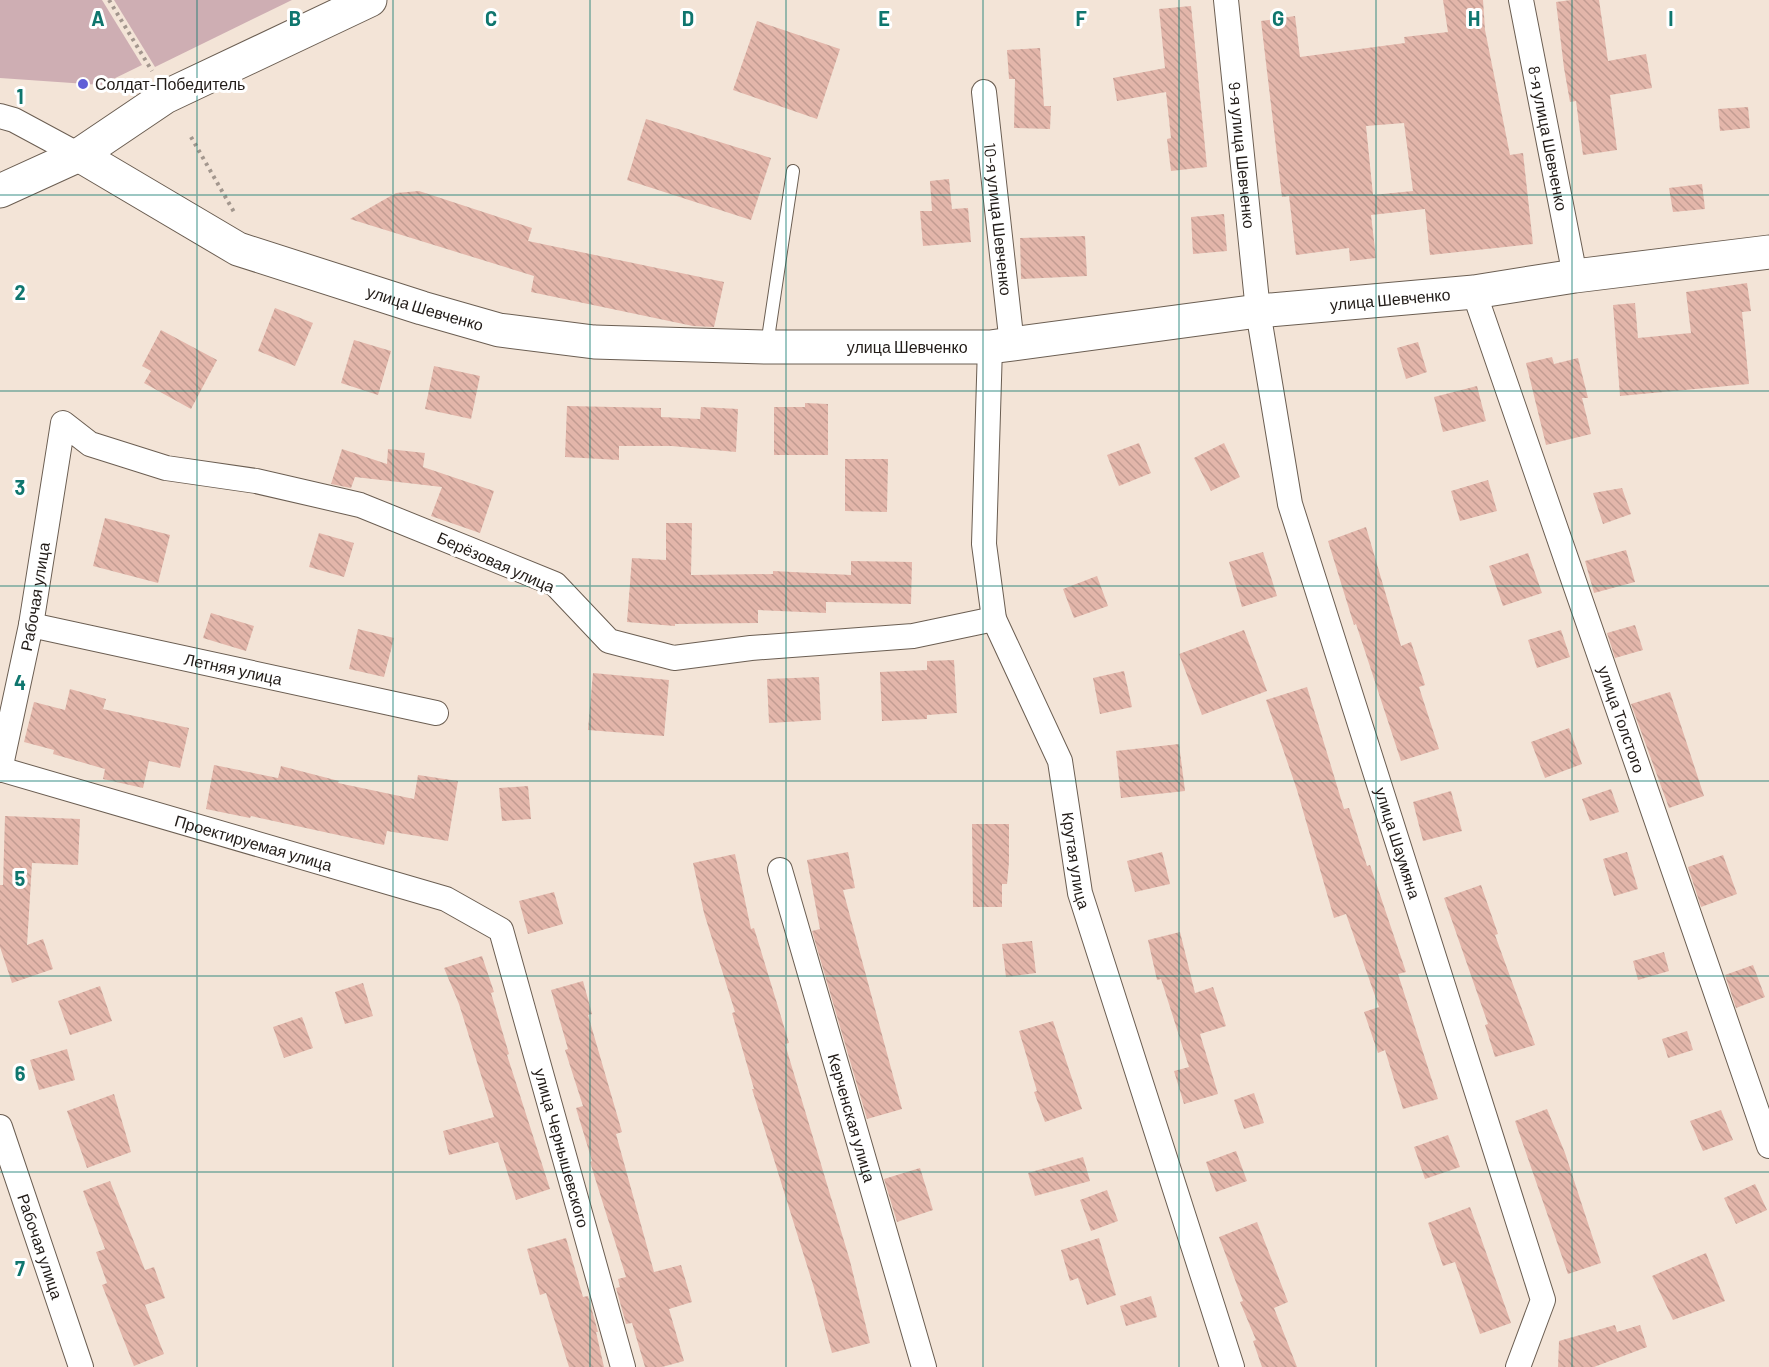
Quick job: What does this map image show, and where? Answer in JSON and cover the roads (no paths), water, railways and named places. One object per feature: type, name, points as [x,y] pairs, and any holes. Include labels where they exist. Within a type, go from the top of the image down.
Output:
[{"type":"main road","points":[[0,191],[79,155],[165,97],[370,0]]},
{"type":"main road","name":"улица Шевченко","points":[[79,155],[238,249],[499,330],[594,342],[766,347],[1001,346],[1258,311],[1474,292],[1575,276],[1769,252]]},
{"type":"street","name":"9-я улица Шевченко","points":[[1226,0],[1258,311]]},
{"type":"street","name":"8-я улица Шевченко","points":[[1521,0],[1575,276]]},
{"type":"street","name":"10-я улица Шевченко","points":[[984,92],[1001,346]]},
{"type":"street","points":[[0,116],[14,120],[79,155]]},
{"type":"street","name":"улица Толстого","points":[[1474,292],[1769,1146]]},
{"type":"street","name":"улица Шаумяна","points":[[1258,311],[1290,504],[1543,1300],[1518,1367]]},
{"type":"street","name":"Крутая улица","points":[[1001,346],[984,544],[994,619],[1060,761],[1080,893],[1232,1367]]},
{"type":"street","name":"Берёзовая улица","points":[[63,423],[90,444],[165,468],[256,481],[360,505],[555,584],[609,641],[674,658],[751,648],[913,636],[994,619]]},
{"type":"street","name":"Рабочая улица","points":[[0,769],[31,625],[63,423]]},
{"type":"street","name":"Летняя улица","points":[[31,625],[436,713]]},
{"type":"street","name":"Проектируемая улица","points":[[0,769],[446,899],[501,930]]},
{"type":"street","name":"Керченская улица","points":[[780,870],[924,1367]]},
{"type":"street","name":"улица Чернышевского","points":[[501,930],[623,1367]]},
{"type":"street","name":"Рабочая улица","points":[[0,1127],[81,1367]]},
{"type":"lane","points":[[766,347],[793,171]]},
{"type":"place","name":"Солдат-Победитель","points":[[83,84]]}]
